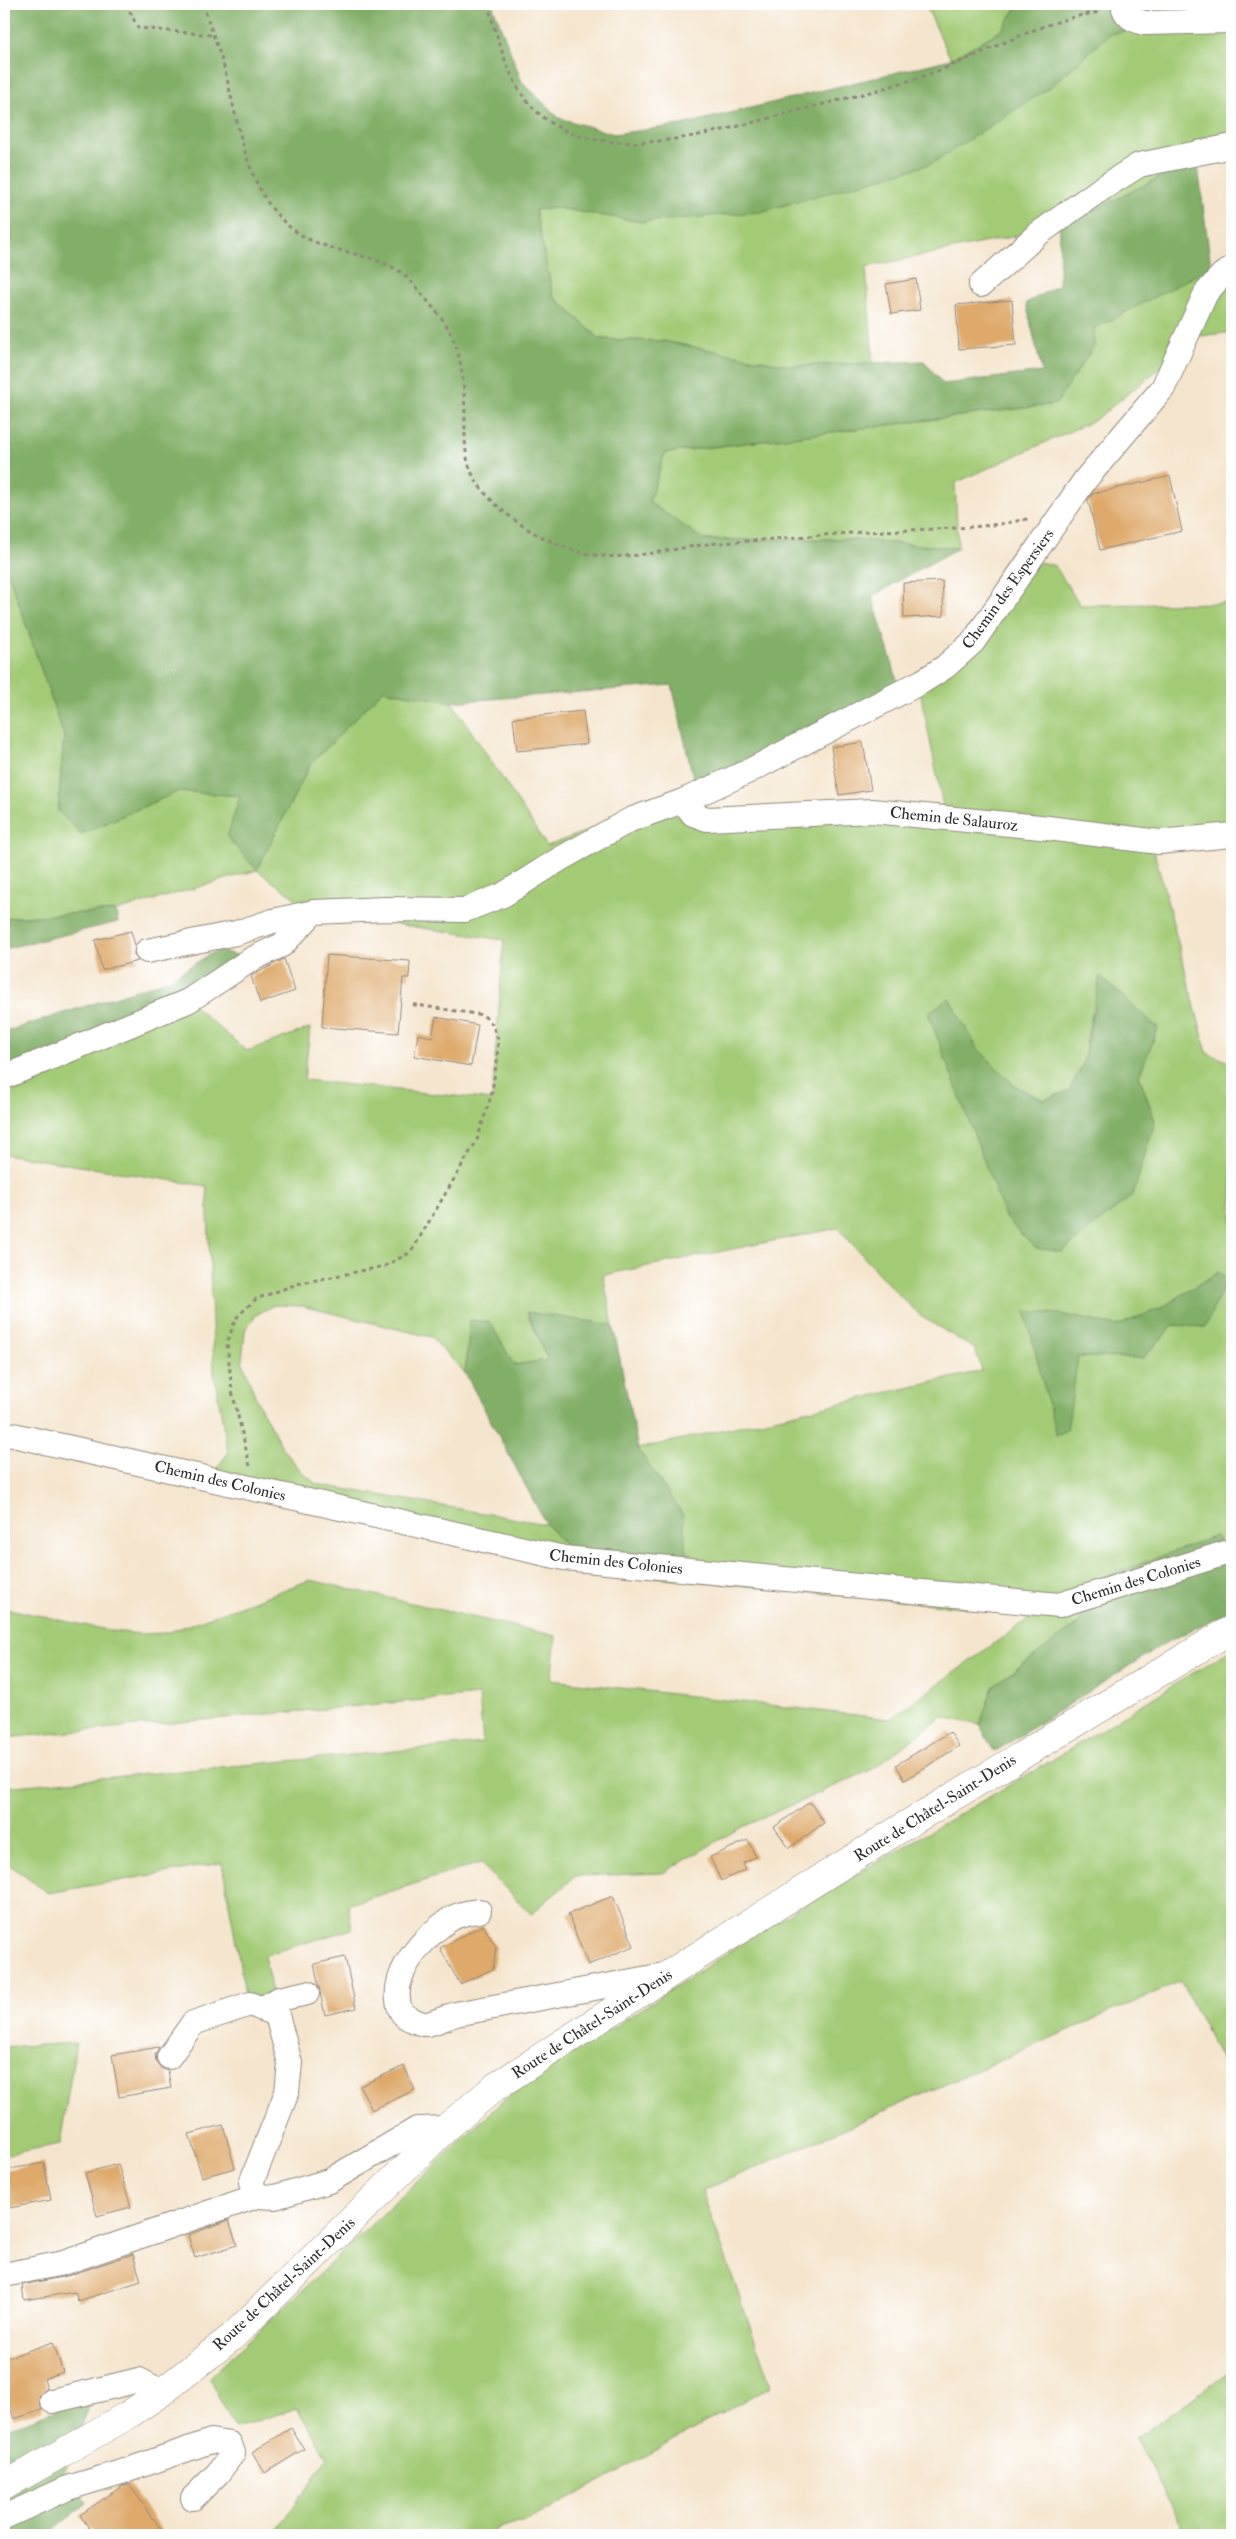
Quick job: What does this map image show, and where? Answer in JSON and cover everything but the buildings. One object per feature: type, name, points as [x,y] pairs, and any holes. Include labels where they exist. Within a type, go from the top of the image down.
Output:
[{"type":"main road","name":"Route de Châtel-Saint-Denis","points":[[4,2486],[128,2415],[162,2392],[232,2337],[446,2128],[495,2087],[669,1974],[956,1795],[1232,1629]]},
{"type":"street","points":[[1123,7],[1131,18],[1144,23],[1232,21]]},
{"type":"street","points":[[981,285],[1038,234],[1139,165],[1232,146]]},
{"type":"street","name":"Chemin des Espersiers","points":[[147,951],[236,933],[273,921],[314,912],[385,909],[466,910],[503,896],[560,860],[630,820],[683,801],[749,771],[945,668],[973,642],[1085,480],[1163,388],[1206,294],[1222,274],[1232,268]]},
{"type":"street","name":"Chemin de Salauroz","points":[[683,801],[693,814],[706,819],[864,811],[1040,827],[1160,842],[1232,835]]},
{"type":"street","points":[[4,1077],[188,1001],[252,959],[282,945],[314,912]]},
{"type":"street","name":"Chemin des Colonies","points":[[4,1433],[564,1558],[1059,1605],[1232,1551]]},
{"type":"street","points":[[479,1911],[464,1913],[450,1920],[427,1939],[407,1963],[399,1983],[398,1997],[399,2009],[407,2019],[426,2024],[456,2014],[669,1974]]},
{"type":"street","points":[[263,2008],[279,1999],[307,1993]]},
{"type":"street","points":[[169,2057],[193,2023],[250,2004],[277,2015],[290,2063],[287,2092],[251,2183],[258,2196]]},
{"type":"street","points":[[4,2276],[63,2263],[258,2196],[275,2197],[329,2181],[417,2130],[446,2128]]},
{"type":"street","points":[[52,2401],[139,2380],[162,2392]]},
{"type":"street","points":[[4,2516],[68,2488],[128,2470],[211,2441],[230,2444],[233,2453],[218,2473],[193,2498]]},
{"type":"path","points":[[126,4],[138,28],[212,35]]},
{"type":"path","points":[[203,4],[225,69],[250,170],[272,208],[296,231],[315,242],[352,252],[399,271],[444,320],[459,352],[465,409],[466,462],[480,487],[497,506],[541,538],[575,551],[602,556],[634,555],[688,545],[909,530],[973,528],[997,525],[1044,514],[1059,516]]},
{"type":"path","points":[[487,4],[504,58],[518,86],[534,109],[552,124],[572,134],[632,143],[687,138],[819,106],[923,76],[1012,38],[1081,16],[1123,7]]},
{"type":"path","points":[[252,1489],[249,1457],[232,1390],[227,1343],[236,1318],[256,1298],[297,1284],[385,1266],[411,1252],[477,1140],[491,1096],[497,1061],[498,1039],[492,1024],[483,1015],[409,1004]]},
{"type":"green space","points":[[4,4],[492,4],[522,82],[559,118],[614,134],[681,125],[951,59],[1002,30],[1019,4],[1232,4],[1232,11],[1110,34],[1049,88],[931,164],[760,212],[642,222],[557,208],[535,210],[553,296],[600,339],[663,341],[792,366],[924,361],[943,384],[1042,372],[1026,303],[1059,285],[1060,227],[1197,159],[1211,267],[1094,329],[1094,346],[1056,404],[665,453],[649,502],[704,540],[843,539],[958,548],[872,596],[901,693],[696,790],[672,685],[452,702],[383,690],[310,765],[257,870],[227,837],[240,796],[179,791],[81,834],[58,811],[64,736],[4,560]]},
{"type":"green space","points":[[925,4],[1019,4],[1002,30],[951,59]]},
{"type":"green space","points":[[1232,11],[1232,151],[1197,159],[1060,227],[866,267],[873,363],[792,366],[663,341],[600,339],[553,296],[535,210],[557,208],[642,222],[1049,88],[1110,34]]},
{"type":"green space","points":[[1232,254],[1232,332],[1200,336],[1095,420],[955,483],[958,548],[843,539],[704,540],[649,502],[665,453],[1056,404],[1093,329]]},
{"type":"green space","points":[[4,560],[64,736],[58,811],[81,834],[179,791],[241,796],[257,869],[310,765],[383,690],[452,702],[547,846],[696,790],[698,810],[943,806],[920,690],[1039,562],[1055,566],[1080,605],[1232,603],[1232,833],[1153,847],[1207,1053],[1232,1063],[1232,1562],[1094,1581],[1079,1623],[993,1686],[980,1725],[942,1717],[873,1769],[738,1829],[663,1873],[576,1876],[531,1914],[480,1863],[348,1905],[352,1929],[264,1955],[272,1993],[246,2000],[222,1863],[48,1893],[4,1861],[4,1787],[483,1743],[479,1695],[4,1738],[4,1608],[112,1631],[141,1634],[167,1633],[310,1580],[556,1636],[551,1680],[890,1719],[1035,1614],[552,1567],[215,1470],[228,1453],[214,1373],[207,1186],[4,1154],[4,1077],[188,1001],[247,1051],[310,1028],[304,1080],[492,1100],[504,940],[314,912],[257,870],[116,911],[4,918]],"holes":[[[949,999],[976,1048],[1015,1086],[1044,1100],[1069,1091],[1083,1064],[1092,1011],[1158,1027],[1139,1076],[1155,1121],[1006,1219]],[[838,1228],[887,1283],[922,1317],[975,1349],[982,1371],[638,1449],[683,1515],[573,1554],[546,1524],[316,1484],[301,1471],[283,1449],[257,1401],[242,1360],[245,1330],[256,1315],[274,1305],[302,1306],[431,1337],[465,1373],[471,1320],[490,1323],[514,1365],[548,1360],[527,1313],[613,1325],[603,1275]],[[1218,1272],[1205,1327],[1174,1325],[1143,1358],[1078,1357],[1060,1314],[1117,1326],[1163,1307]]]},
{"type":"green space","points":[[116,911],[118,922],[4,949],[4,918]]},
{"type":"green space","points":[[217,950],[252,959],[4,1077],[4,1032],[168,980]]},
{"type":"green space","points":[[1100,976],[1158,1028],[1139,1076],[1155,1121],[1133,1195],[1062,1252],[1035,1248],[1006,1219],[928,1013],[949,998],[977,1048],[1015,1086],[1044,1100],[1069,1091],[1083,1064]]},
{"type":"green space","points":[[1218,1272],[1227,1279],[1205,1327],[1174,1325],[1143,1358],[1078,1357],[1067,1430],[1056,1435],[1025,1311],[1060,1314],[1117,1326],[1163,1307]]},
{"type":"green space","points":[[527,1312],[613,1325],[638,1449],[683,1515],[688,1563],[573,1554],[546,1524],[465,1373],[470,1320],[490,1322],[514,1365],[548,1360]]},
{"type":"green space","points":[[1216,1536],[1230,1562],[1232,1562],[1232,1610],[1165,1643],[994,1752],[980,1725],[993,1686],[1079,1623],[1094,1581]]},
{"type":"green space","points":[[1232,1649],[1232,2082],[1181,1981],[702,2191],[771,2386],[540,2515],[478,2535],[274,2535],[327,2458],[297,2408],[235,2428],[209,2378],[508,2096],[773,1923],[1054,1759]]},
{"type":"green space","points":[[76,2043],[60,2144],[4,2155],[4,2047]]},
{"type":"green space","points":[[1232,2370],[1232,2535],[1187,2535],[1135,2439]]},
{"type":"green space","points":[[93,2396],[64,2472],[87,2503],[47,2535],[4,2535],[4,2430]]}]
